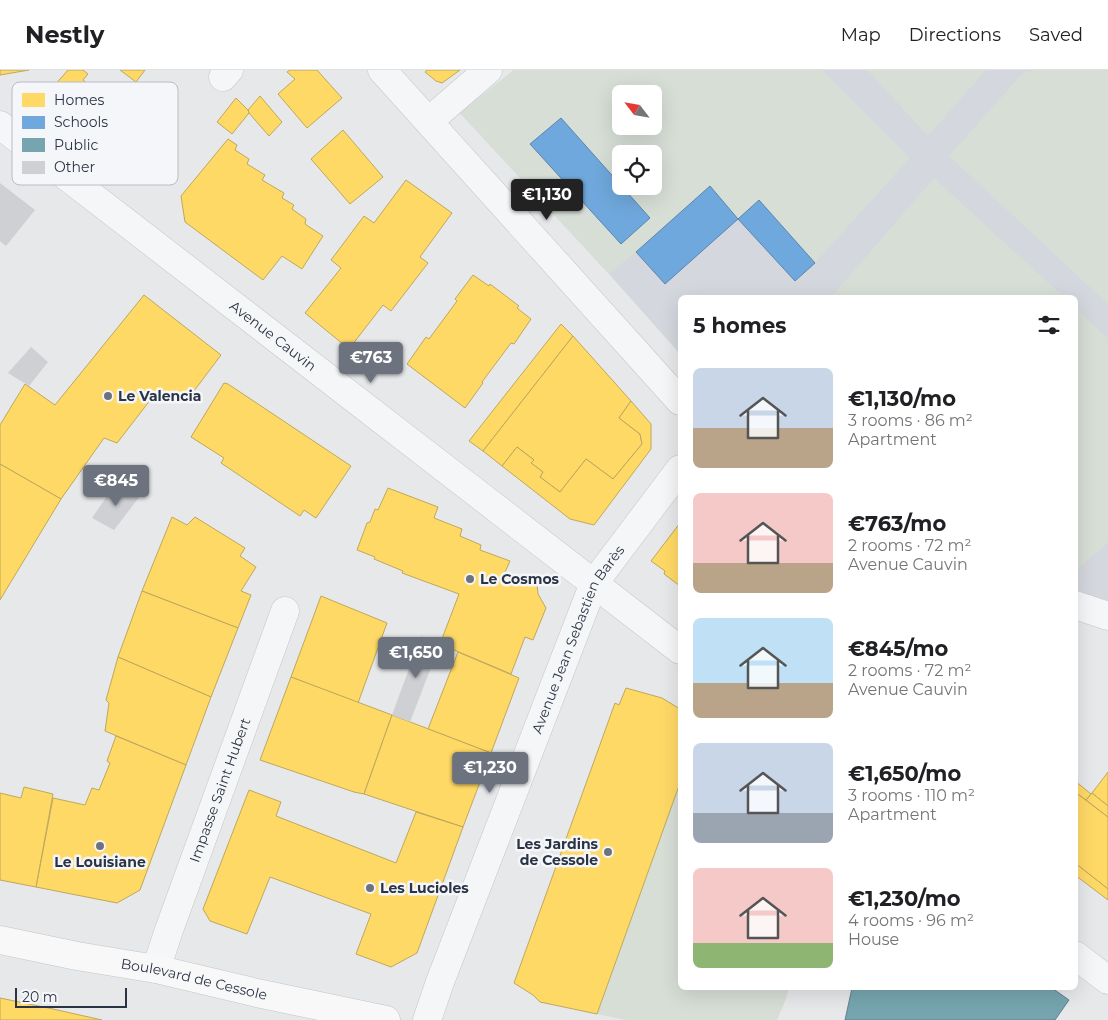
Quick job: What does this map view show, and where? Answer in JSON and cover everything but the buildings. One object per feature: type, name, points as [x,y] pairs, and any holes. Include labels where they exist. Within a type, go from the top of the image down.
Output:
[{"type":"main road","name":"Boulevard de Cessole","points":[[0,940],[77,956],[156,969],[257,993],[386,1020]]},
{"type":"street","points":[[382,70],[678,399]]},
{"type":"street","points":[[429,121],[488,70]]},
{"type":"street","name":"Avenue Cauvin","points":[[0,125],[12,134]]},
{"type":"street","name":"Avenue Cauvin","points":[[78,185],[678,648]]},
{"type":"street","name":"Avenue Jean Sebastien Barès","points":[[428,1020],[444,973],[594,583],[678,472]]},
{"type":"street","points":[[1078,606],[1108,616]]},
{"type":"street","name":"Impasse Saint Hubert","points":[[156,969],[285,611]]},
{"type":"street","points":[[1078,957],[1108,980]]},
{"type":"shaded area","points":[[514,70],[1108,70],[1108,614],[1078,604],[1078,295],[678,295],[678,352],[460,113]]},
{"type":"shaded area","points":[[514,70],[822,70],[910,158],[815,263],[759,200],[738,219],[710,186],[609,274],[460,113]]},
{"type":"shaded area","points":[[867,70],[986,70],[928,136]]},
{"type":"shaded area","points":[[1033,70],[1108,70],[1108,304],[949,156],[1022,74]]},
{"type":"shaded area","points":[[934,178],[1062,295],[833,295]]},
{"type":"shaded area","points":[[1078,311],[1108,338],[1108,543],[1078,568]]},
{"type":"shaded area","points":[[678,789],[678,990],[788,990],[787,996],[777,1020],[625,1020],[597,1014]]},
{"type":"place","name":"Le Valencia","points":[[108,396]]},
{"type":"place","name":"Le Cosmos","points":[[470,579]]},
{"type":"place","name":"Le Louisiane","points":[[100,846]]},
{"type":"place","name":"Les Jardins de Cessole","points":[[608,852]]},
{"type":"place","name":"Les Lucioles","points":[[370,888]]}]
